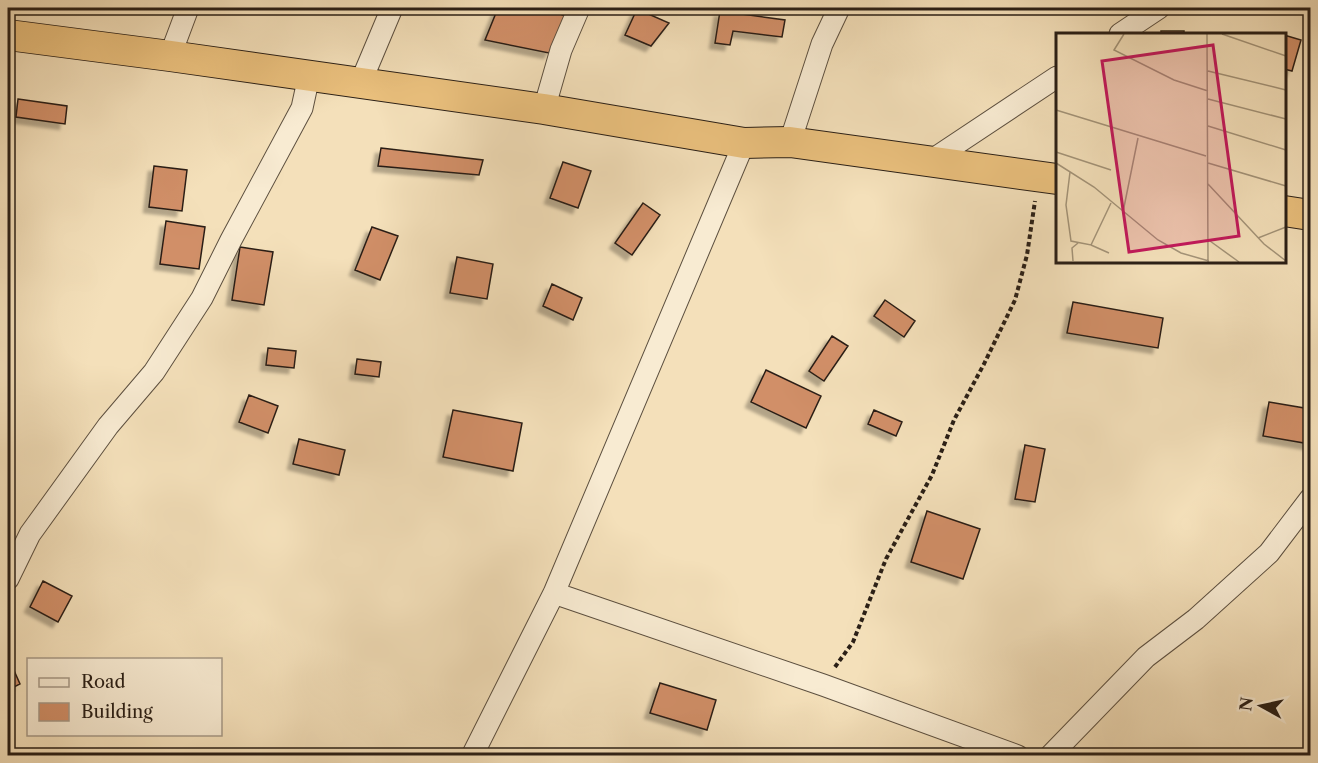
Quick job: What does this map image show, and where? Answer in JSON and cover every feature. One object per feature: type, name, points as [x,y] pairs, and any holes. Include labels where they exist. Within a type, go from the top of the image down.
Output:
[{"type":"highway","points":[[8,35],[544,109],[744,143],[790,142],[1047,177]]},
{"type":"highway","points":[[1285,212],[1310,215]]},
{"type":"street","points":[[170,56],[188,8]]},
{"type":"street","points":[[360,84],[392,8]]},
{"type":"street","points":[[544,109],[561,50],[579,8]]},
{"type":"street","points":[[790,142],[822,44],[838,8]]},
{"type":"street","points":[[1122,33],[1159,8]]},
{"type":"street","points":[[8,579],[30,534],[108,426],[154,372],[202,298],[302,108],[309,76]]},
{"type":"street","points":[[932,160],[1056,78]]},
{"type":"street","points":[[472,756],[554,593],[744,143]]},
{"type":"street","points":[[1050,756],[1146,657],[1196,619],[1269,553],[1311,499]]},
{"type":"street","points":[[554,593],[822,685],[1018,756]]},
{"type":"path","points":[[822,685],[853,642],[886,559],[932,475],[954,420],[1015,300],[1047,177]]},
{"type":"building","points":[[498,8],[546,8],[570,18],[549,53],[485,40]]},
{"type":"building","points":[[637,9],[669,23],[651,46],[625,35]]},
{"type":"building","points":[[720,11],[785,20],[782,37],[733,31],[730,45],[715,43]]},
{"type":"building","points":[[1161,31],[1184,31],[1184,33],[1161,33]]},
{"type":"building","points":[[1285,35],[1301,40],[1292,71],[1285,69]]},
{"type":"building","points":[[8,97],[13,98],[10,116],[8,115]]},
{"type":"building","points":[[18,99],[67,106],[65,124],[16,117]]},
{"type":"building","points":[[381,148],[483,160],[479,175],[378,166]]},
{"type":"building","points":[[563,162],[591,171],[578,208],[550,198]]},
{"type":"building","points":[[154,166],[187,170],[182,211],[149,207]]},
{"type":"building","points":[[643,203],[660,215],[632,255],[615,243]]},
{"type":"building","points":[[166,221],[205,227],[199,269],[160,264]]},
{"type":"building","points":[[372,227],[398,236],[380,280],[355,270]]},
{"type":"building","points":[[240,247],[273,252],[264,305],[232,300]]},
{"type":"building","points":[[457,257],[493,264],[487,299],[450,293]]},
{"type":"building","points":[[552,284],[582,298],[573,320],[543,306]]},
{"type":"building","points":[[885,300],[915,321],[904,337],[874,316]]},
{"type":"building","points":[[1073,302],[1163,318],[1158,348],[1067,333]]},
{"type":"building","points":[[832,336],[848,346],[824,381],[809,371]]},
{"type":"building","points":[[268,348],[296,351],[294,368],[266,365]]},
{"type":"building","points":[[357,359],[381,362],[379,377],[355,374]]},
{"type":"building","points":[[766,370],[821,396],[806,428],[751,402]]},
{"type":"building","points":[[249,395],[278,406],[268,433],[239,422]]},
{"type":"building","points":[[1269,402],[1310,409],[1310,444],[1263,436]]},
{"type":"building","points":[[453,410],[522,423],[513,471],[443,457]]},
{"type":"building","points":[[874,410],[902,422],[896,436],[868,424]]},
{"type":"building","points":[[299,439],[345,450],[339,475],[293,464]]},
{"type":"building","points":[[1025,445],[1045,449],[1035,502],[1015,499]]},
{"type":"building","points":[[927,511],[980,529],[963,579],[911,562]]},
{"type":"building","points":[[43,581],[72,596],[58,622],[30,607]]},
{"type":"building","points":[[12,666],[20,684],[8,690],[8,667]]},
{"type":"building","points":[[660,683],[716,700],[707,730],[650,713]]}]
